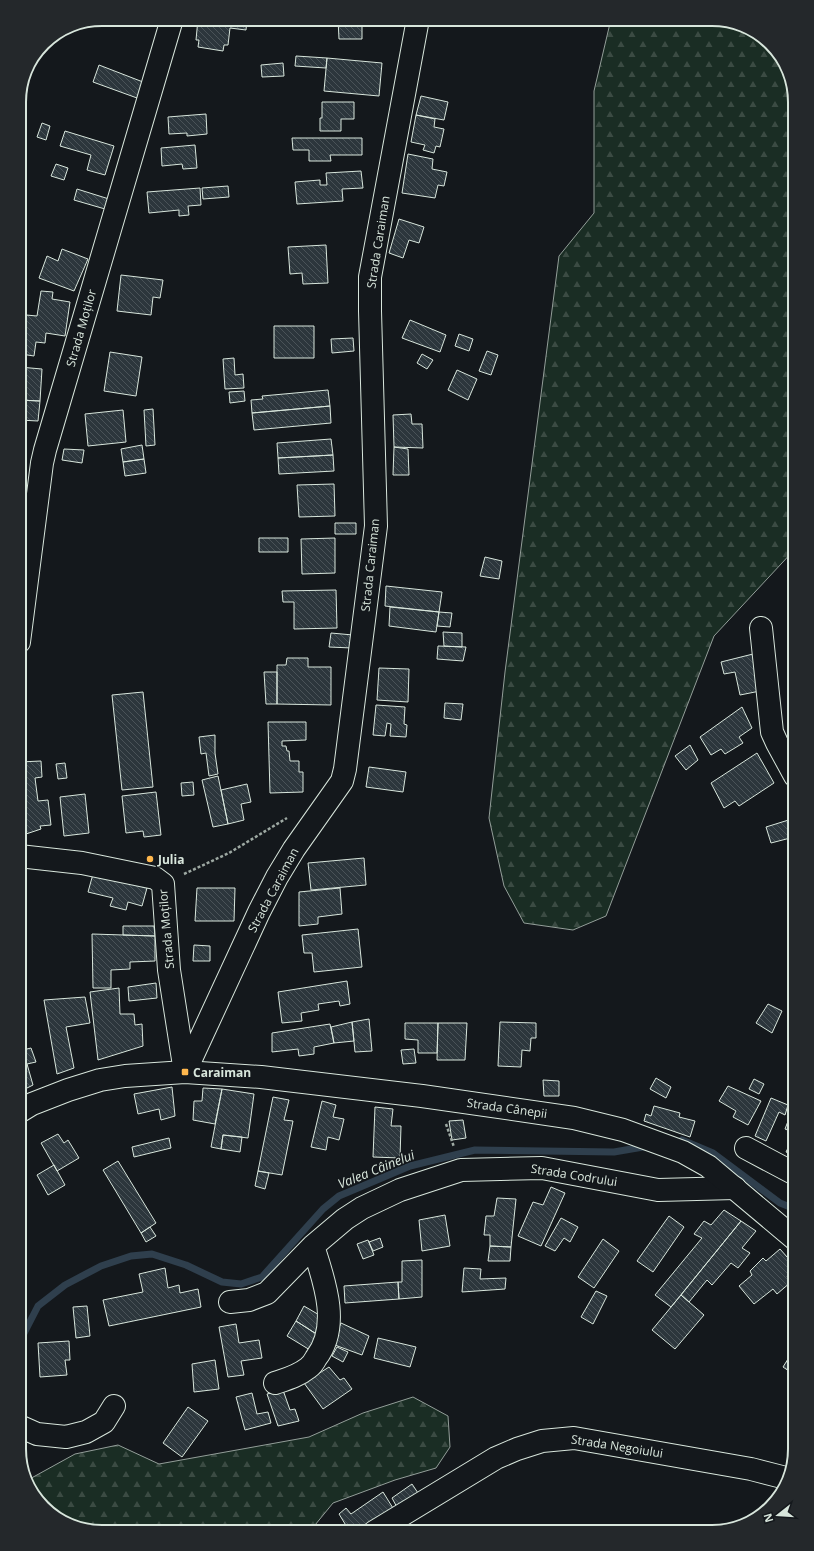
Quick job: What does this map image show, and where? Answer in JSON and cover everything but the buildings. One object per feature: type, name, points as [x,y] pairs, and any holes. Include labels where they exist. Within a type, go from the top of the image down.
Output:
[{"type":"street","name":"Strada Moților","points":[[26,588],[45,450],[170,26]]},
{"type":"street","name":"Strada Caraiman","points":[[185,1072],[262,905],[294,849],[342,781],[346,769],[376,526],[370,278],[417,26]]},
{"type":"street","points":[[761,628],[772,732],[776,743],[788,764]]},
{"type":"street","name":"Strada Moților","points":[[26,857],[82,863],[155,878],[163,884],[169,970],[185,1072]]},
{"type":"street","name":"Strada Cânepii","points":[[26,1108],[68,1090],[100,1080],[125,1076],[185,1072],[261,1077],[422,1096],[574,1118],[623,1130],[683,1152],[708,1166],[788,1233]]},
{"type":"street","points":[[746,1148],[788,1170]]},
{"type":"street","name":"Strada Codrului","points":[[230,1302],[249,1300],[267,1293],[313,1246],[345,1219],[362,1208],[400,1190],[461,1170],[542,1168],[658,1190],[735,1188]]},
{"type":"street","points":[[275,1383],[294,1377],[310,1367],[321,1352],[328,1332],[329,1309],[321,1270],[313,1246]]},
{"type":"street","points":[[26,1429],[37,1434],[66,1436],[86,1432],[104,1422],[114,1406]]},
{"type":"street","name":"Strada Negoiului","points":[[386,1525],[496,1458],[542,1440],[574,1438],[751,1469],[782,1477]]},
{"type":"path","points":[[163,884],[230,854],[287,817]]},
{"type":"green space","points":[[609,26],[727,27],[750,36],[766,48],[778,64],[782,73],[787,87],[788,97],[788,557],[714,636],[606,916],[573,930],[524,923],[504,886],[489,818],[505,672],[559,256],[594,213],[594,91]]},
{"type":"green space","points":[[413,1397],[448,1416],[450,1447],[436,1468],[395,1480],[333,1503],[315,1525],[87,1524],[64,1515],[48,1503],[36,1487],[32,1478],[75,1454],[118,1445],[159,1464],[309,1437],[363,1413]]},
{"type":"waterway","name":"Valea Câinelui","points":[[682,1140],[713,1153],[780,1203],[788,1206]]},
{"type":"waterway","name":"Valea Câinelui","points":[[26,1329],[38,1306],[65,1285],[101,1266],[131,1256],[152,1254],[186,1265],[222,1282],[241,1284],[262,1277],[323,1209],[339,1196],[410,1166],[475,1150],[614,1152],[649,1146]]},
{"type":"place","name":"Julia","points":[[150,859]]},
{"type":"place","name":"Caraiman","points":[[185,1072]]}]
